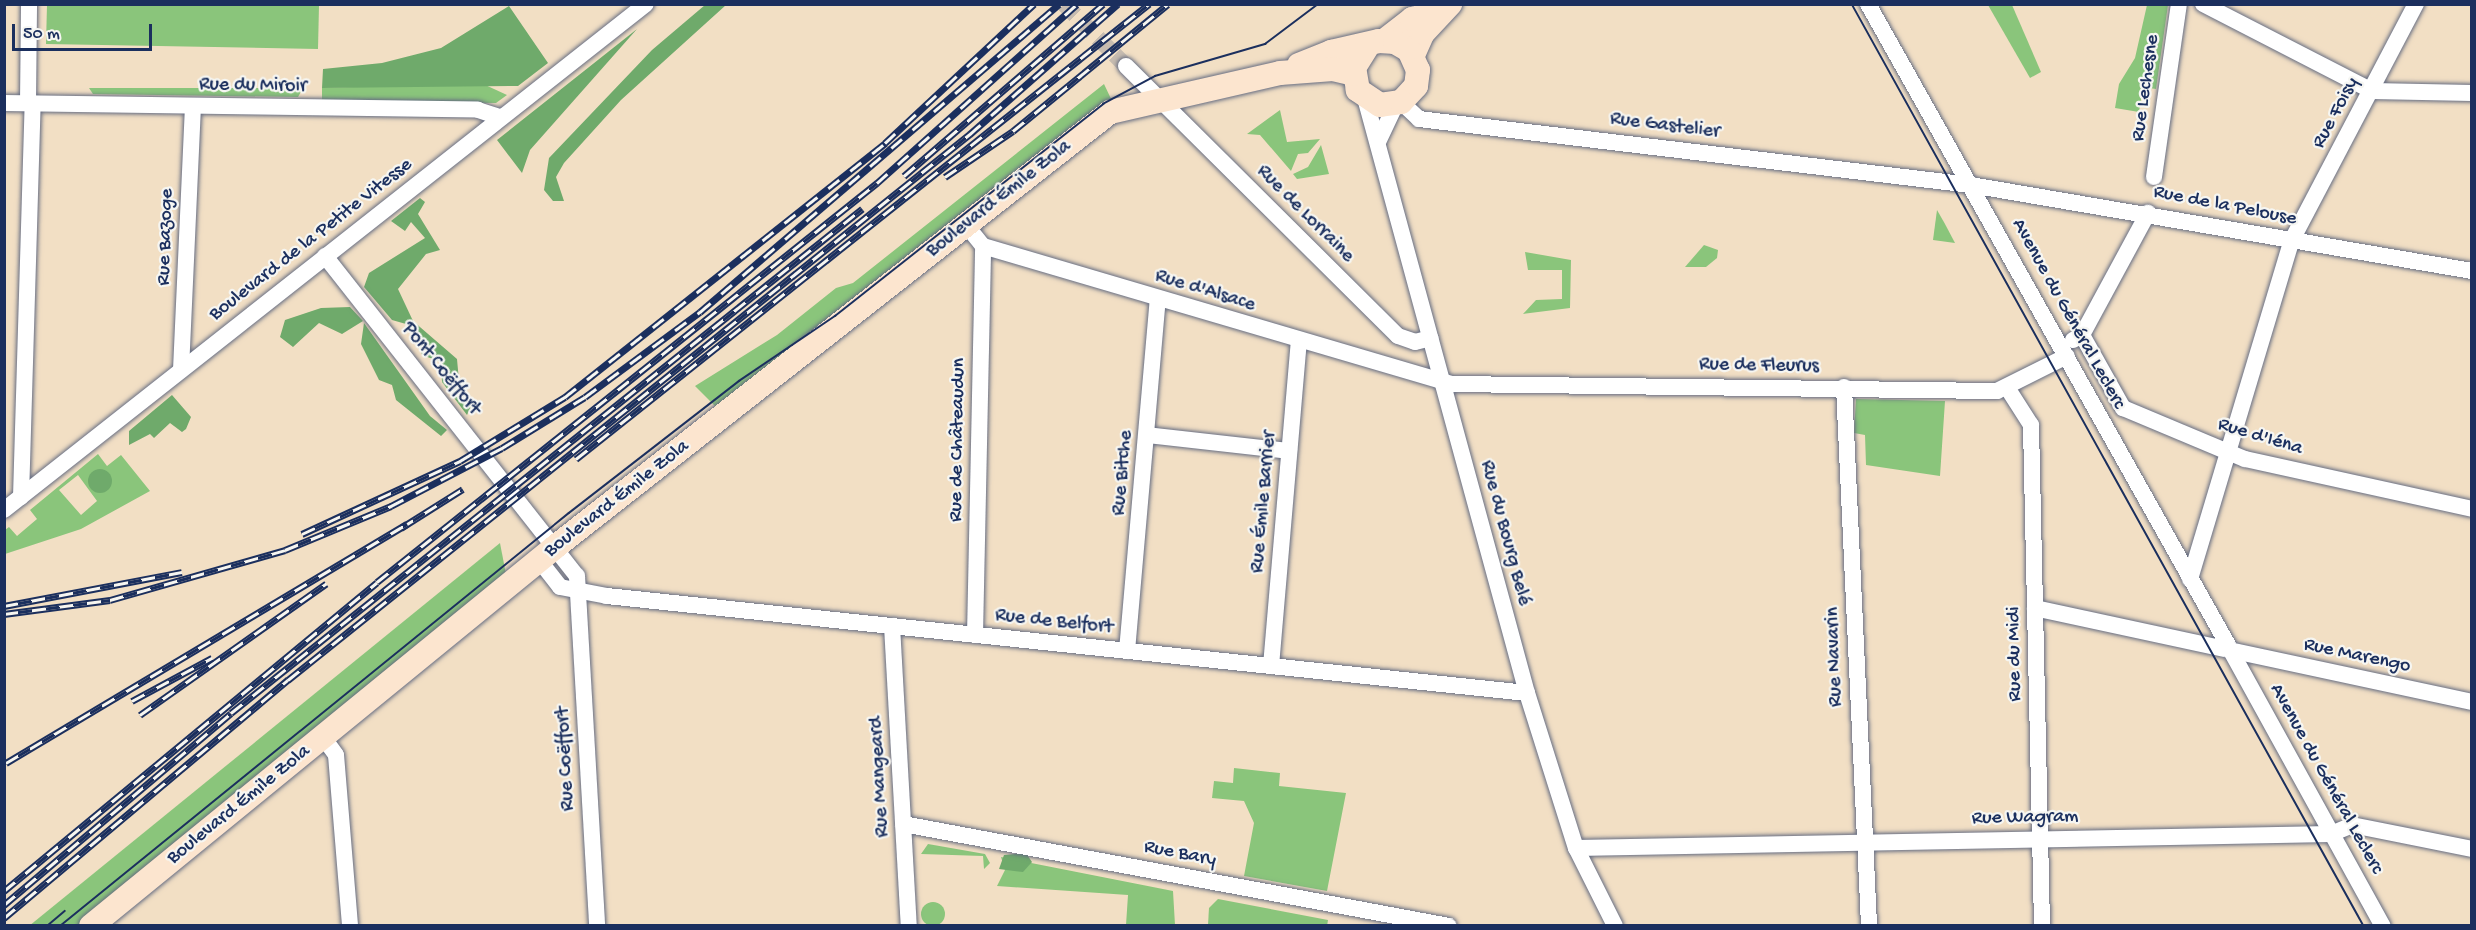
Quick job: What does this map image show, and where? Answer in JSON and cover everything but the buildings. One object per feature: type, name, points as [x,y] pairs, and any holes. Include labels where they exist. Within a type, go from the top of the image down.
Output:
[{"type":"main road","points":[[1280,73],[1331,52],[1376,43],[1412,20],[1444,8]]},
{"type":"main road","points":[[1354,74],[1365,98],[1398,103],[1417,81],[1413,55],[1444,8]]},
{"type":"main road","points":[[1376,43],[1413,55]]},
{"type":"main road","points":[[1354,74],[1376,43]]},
{"type":"main road","points":[[1280,73],[1333,69],[1354,74]]},
{"type":"main road","name":"Boulevard Émile Zola","points":[[91,926],[547,554],[1110,112],[1158,98],[1280,73]]},
{"type":"street","points":[[21,497],[30,103],[29,4]]},
{"type":"street","name":"Avenue du Général Leclerc","points":[[1868,4],[2065,351],[2383,926]]},
{"type":"street","name":"Rue Lechesne","points":[[2154,177],[2179,4]]},
{"type":"street","points":[[2203,4],[2372,91],[2472,93]]},
{"type":"street","name":"Rue Foisy","points":[[2190,579],[2292,240],[2416,4]]},
{"type":"street","name":"Boulevard de la Petite Vitesse","points":[[4,510],[643,6]]},
{"type":"street","name":"Rue de Lorraine","points":[[1126,66],[1398,336],[1415,342],[1431,338]]},
{"type":"street","name":"Rue du Bourg Belé","points":[[1365,98],[1527,693],[1576,848],[1615,926]]},
{"type":"street","name":"Rue du Miroir","points":[[4,103],[478,110],[500,117]]},
{"type":"street","points":[[1378,142],[1398,103]]},
{"type":"street","name":"Rue Gastelier","points":[[1398,103],[1419,118],[1971,185]]},
{"type":"street","name":"Rue Bazoge","points":[[181,370],[193,106]]},
{"type":"street","name":"Rue de la Pelouse","points":[[1971,185],[2148,213],[2472,271]]},
{"type":"street","points":[[2065,351],[2082,335],[2148,213]]},
{"type":"street","points":[[966,225],[983,246]]},
{"type":"street","name":"Rue d'Alsace","points":[[983,246],[1299,341],[1442,381]]},
{"type":"street","name":"Rue de Châteaudun","points":[[975,635],[983,246]]},
{"type":"street","name":"Pont Coëffort","points":[[325,256],[524,508],[560,586],[578,590]]},
{"type":"street","name":"Rue Bitche","points":[[1127,651],[1158,299]]},
{"type":"street","name":"Rue d'Iéna","points":[[2082,335],[2123,408],[2228,452],[2472,509]]},
{"type":"street","name":"Rue Émile Barrier","points":[[1271,666],[1299,341]]},
{"type":"street","name":"Rue de Fleurus","points":[[1442,381],[2008,389],[2065,351]]},
{"type":"street","name":"Rue Navarin","points":[[1844,387],[1869,926]]},
{"type":"street","name":"Rue du Midi","points":[[2008,389],[2031,425],[2042,926]]},
{"type":"street","points":[[1147,435],[1289,451]]},
{"type":"street","name":"Rue de Belfort","points":[[578,590],[892,626],[1527,693]]},
{"type":"street","name":"Rue Coëffort","points":[[578,590],[597,926]]},
{"type":"street","name":"Rue Marengo","points":[[2035,608],[2470,696]]},
{"type":"street","name":"Rue Mangeard","points":[[892,626],[909,926]]},
{"type":"street","points":[[323,736],[336,755],[350,926]]},
{"type":"street","name":"Rue Bary","points":[[903,824],[1449,926]]},
{"type":"street","name":"Rue Wagram","points":[[1576,848],[2331,834],[2352,825],[2472,849]]},
{"type":"green space","points":[[47,5],[319,5],[318,49],[46,44]]},
{"type":"green space","points":[[705,5],[726,5],[621,100],[564,163],[556,177],[564,201],[553,201],[544,190],[549,158],[652,50]]},
{"type":"green space","points":[[1988,5],[2012,5],[2041,72],[2030,78]]},
{"type":"green space","points":[[2147,5],[2168,5],[2156,89],[2143,87],[2139,112],[2115,108],[2119,84],[2135,58]]},
{"type":"green space","points":[[509,6],[548,63],[518,86],[322,88],[323,69],[382,63],[441,48]]},
{"type":"green space","points":[[637,29],[530,150],[522,173],[497,140]]},
{"type":"green space","points":[[481,83],[507,95],[496,103],[322,101],[322,88]]},
{"type":"green space","points":[[1104,84],[1113,103],[719,410],[695,386],[777,335],[836,288],[853,283]]},
{"type":"green space","points":[[89,88],[303,88],[298,97],[93,94]]},
{"type":"green space","points":[[1280,110],[1287,142],[1320,139],[1308,153],[1298,154],[1291,171],[1260,135],[1247,134]]},
{"type":"green space","points":[[1321,145],[1329,174],[1297,179],[1293,174],[1308,167]]},
{"type":"green space","points":[[420,198],[425,202],[418,214],[440,250],[426,254],[398,289],[413,321],[457,359],[459,381],[473,402],[467,415],[442,382],[441,362],[422,355],[413,326],[392,320],[364,287],[369,273],[425,238],[411,222],[405,231],[391,221]]},
{"type":"green space","points":[[1937,210],[1945,224],[1955,243],[1933,240]]},
{"type":"green space","points":[[1704,245],[1718,250],[1717,258],[1706,267],[1685,267]]},
{"type":"green space","points":[[1525,252],[1571,260],[1570,308],[1523,314],[1536,300],[1562,299],[1562,270],[1528,270]]},
{"type":"green space","points":[[350,307],[363,321],[342,334],[319,323],[293,347],[280,337],[285,320],[321,308]]},
{"type":"green space","points":[[364,323],[430,416],[447,430],[441,436],[396,400],[392,385],[379,380],[361,344]]},
{"type":"green space","points":[[172,395],[191,417],[186,429],[182,432],[170,423],[154,438],[150,434],[129,445],[129,431]]},
{"type":"green space","points":[[1856,399],[1945,401],[1940,476],[1866,465],[1865,435],[1854,433]]},
{"type":"green space","points":[[98,454],[107,466],[121,455],[150,491],[81,529],[5,554],[5,530],[9,527],[17,536],[37,519],[30,510]],"holes":[[[78,475],[97,501],[81,515],[59,490]]]},
{"type":"green space","points":[[100,469],[108,473],[112,481],[108,489],[100,493],[92,489],[88,481],[92,473]]},
{"type":"green space","points":[[500,543],[508,585],[91,925],[29,926]]},
{"type":"green space","points":[[1234,768],[1280,773],[1279,786],[1346,793],[1327,891],[1244,876],[1254,823],[1244,801],[1212,798],[1214,781],[1233,783]]},
{"type":"green space","points":[[928,844],[985,854],[990,863],[984,869],[983,856],[921,854]]},
{"type":"green space","points":[[1026,853],[1032,862],[1023,872],[999,869],[1004,855]]},
{"type":"green space","points":[[1001,857],[1173,891],[1175,925],[1126,925],[1128,895],[997,886],[1005,870]]},
{"type":"green space","points":[[1218,899],[1328,920],[1327,926],[1208,925],[1209,908]]},
{"type":"green space","points":[[933,902],[941,906],[945,914],[941,922],[933,926],[925,922],[921,914],[925,906]]},
{"type":"tunnel","points":[[1064,4],[1126,66]]},
{"type":"tram line","points":[[60,926],[569,513],[739,381],[835,316],[1103,104],[1155,76],[1265,44],[1318,4]]},
{"type":"tram line","points":[[1852,4],[2364,926]]},
{"type":"tram line","points":[[47,926],[65,911]]},
{"type":"railway","points":[[302,534],[460,461],[565,397],[885,143],[1034,4]]},
{"type":"railway","points":[[4,614],[110,600],[285,550],[391,506],[502,448],[585,397],[700,312],[1059,4]]},
{"type":"railway","points":[[4,891],[377,582],[877,183],[1077,4]]},
{"type":"railway","points":[[904,176],[1103,4]]},
{"type":"railway","points":[[4,918],[288,680],[970,134],[1118,4]]},
{"type":"railway","points":[[576,459],[1149,4]]},
{"type":"railway","points":[[945,177],[1013,131],[1168,4]]},
{"type":"railway","points":[[4,905],[231,713],[862,209]]},
{"type":"railway","points":[[401,528],[463,489]]},
{"type":"railway","points":[[6,763],[407,524]]},
{"type":"railway","points":[[4,606],[182,572]]},
{"type":"railway","points":[[140,715],[326,584]]},
{"type":"railway","points":[[132,701],[212,658]]}]
